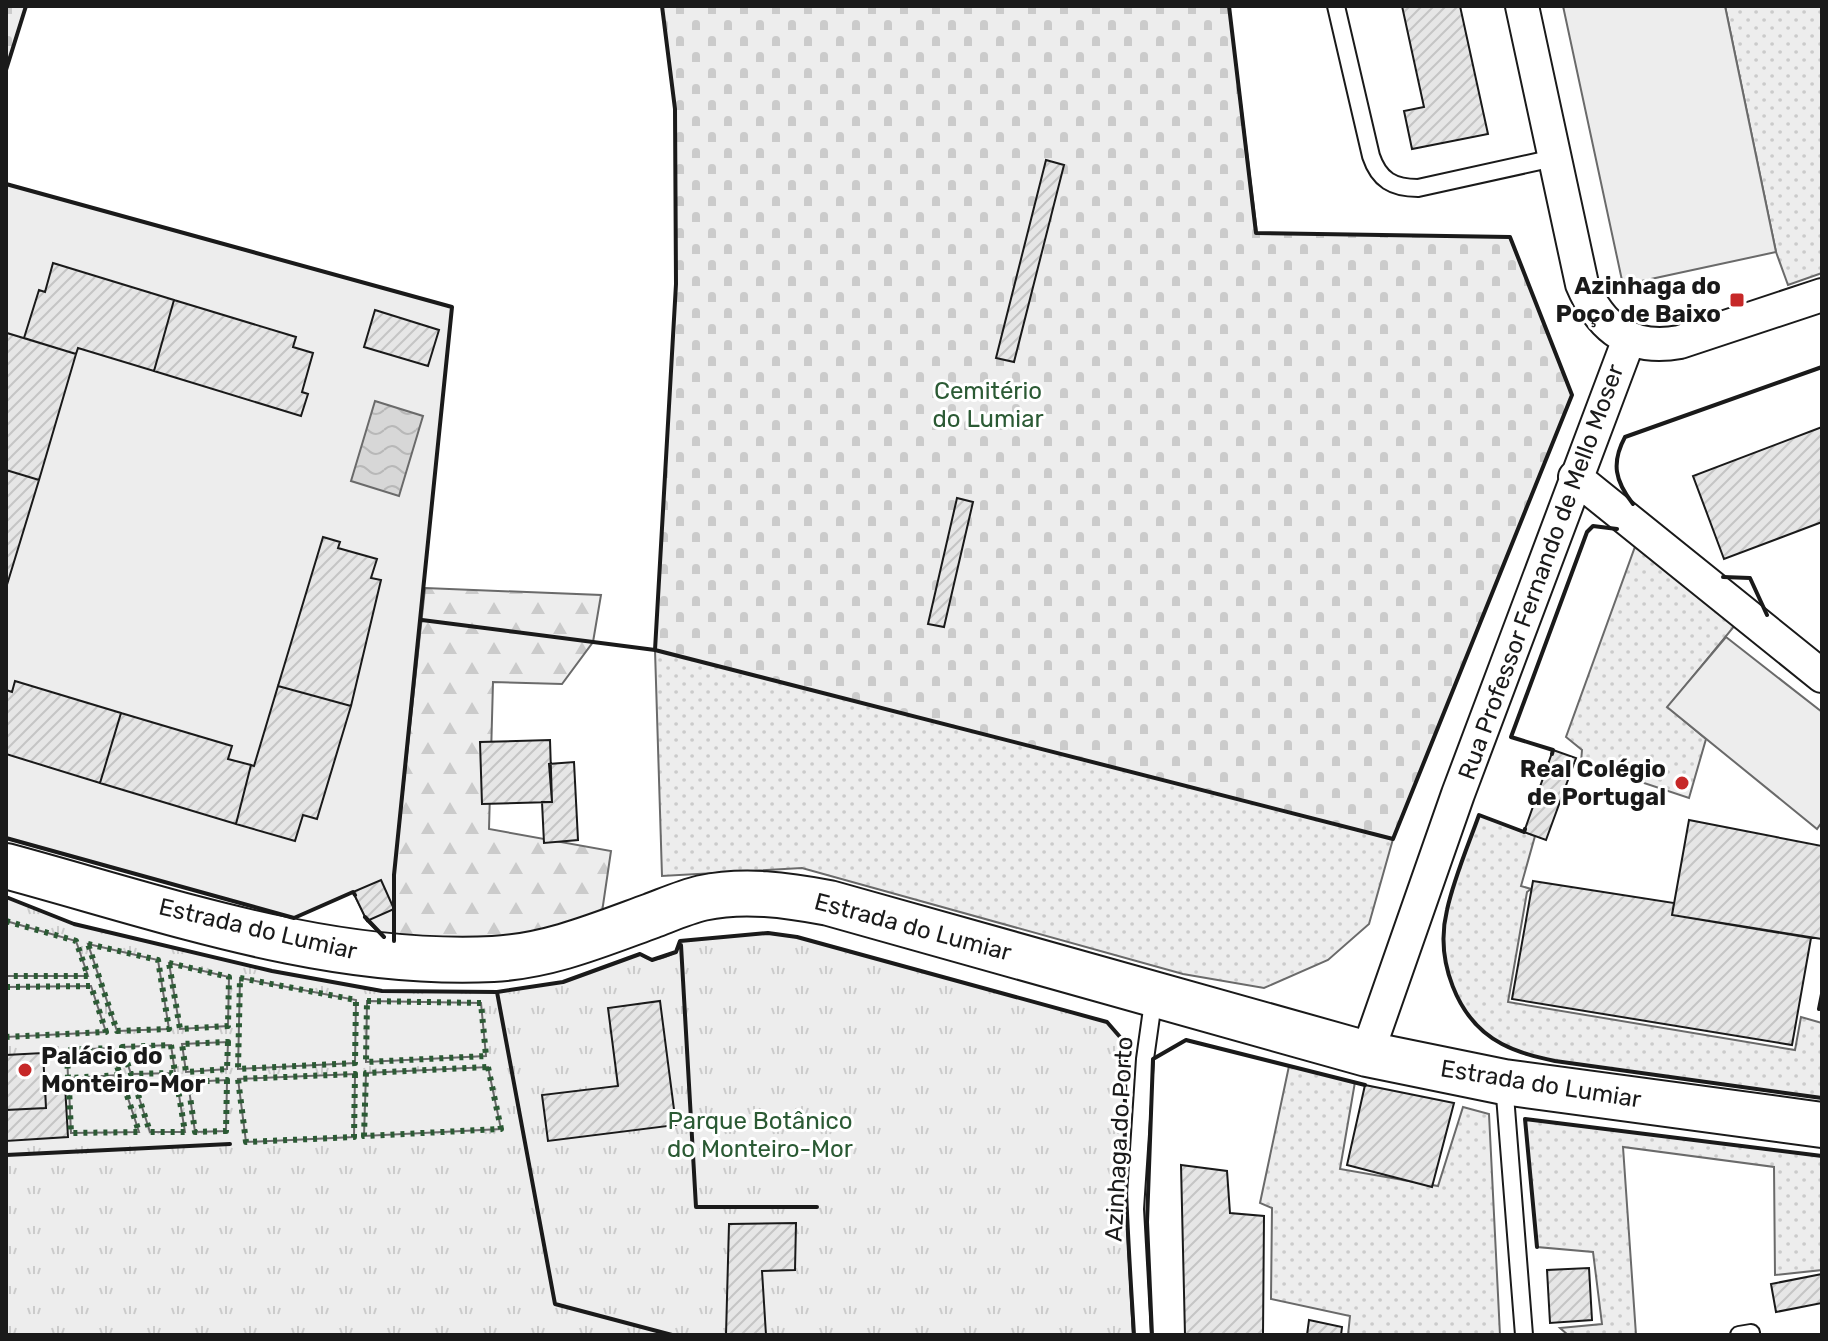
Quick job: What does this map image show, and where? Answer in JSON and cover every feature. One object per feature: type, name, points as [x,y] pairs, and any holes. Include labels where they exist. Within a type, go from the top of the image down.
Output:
[{"type":"street","name":"Rua Professor Fernando de Mello Moser","points":[[1367,1054],[1575,477],[1629,339],[1606,324],[1591,305],[1582,284],[1522,6]]},
{"type":"street","points":[[1629,339],[1656,347],[1680,342],[1822,295]]},
{"type":"street","points":[[1575,477],[1822,676]]},
{"type":"street","name":"Estrada do Lumiar","points":[[6,866],[290,942],[398,959],[495,959],[561,949],[701,898],[744,893],[786,895],[829,903],[1367,1054],[1504,1082],[1822,1125]]},
{"type":"lane","points":[[1336,6],[1371,156],[1375,170],[1386,182],[1400,188],[1418,188],[1554,158]]},
{"type":"lane","name":"Azinhaga do Porto","points":[[1142,1335],[1135,1209],[1145,1059],[1154,994]]},
{"type":"lane","points":[[1504,1082],[1524,1335]]},
{"type":"green space","points":[[6,6],[26,6],[6,70]]},
{"type":"green space","name":"Cemitério do Lumiar","points":[[662,6],[1229,6],[1257,233],[1510,237],[1572,395],[1393,839],[655,650],[676,284],[675,109]]},
{"type":"green space","points":[[1725,6],[1822,6],[1822,273],[1788,285],[1776,252]]},
{"type":"green space","points":[[1636,544],[1736,624],[1668,707],[1706,739],[1689,798],[1581,762],[1582,750],[1566,737]]},
{"type":"green space","points":[[425,588],[601,595],[593,642],[562,684],[493,682],[489,829],[611,851],[601,919],[520,939],[394,947],[394,875]]},
{"type":"green space","points":[[655,650],[1393,839],[1369,924],[1328,960],[1264,988],[1183,974],[802,868],[662,876]]},
{"type":"green space","points":[[1479,815],[1535,836],[1521,886],[1531,889],[1527,892],[1508,1002],[1795,1050],[1801,1017],[1822,1023],[1822,1098],[1555,1061],[1515,1050],[1486,1033],[1461,1004],[1447,968],[1444,948],[1450,898]]},
{"type":"green space","name":"Parque Botânico do Monteiro-Mor","points":[[6,897],[74,924],[272,971],[382,991],[497,992],[563,982],[640,954],[649,959],[662,958],[676,952],[680,941],[768,933],[797,937],[1107,1022],[1127,1045],[1125,1155],[1134,1335],[6,1335]]},
{"type":"green space","points":[[1289,1066],[1355,1082],[1340,1169],[1438,1186],[1463,1107],[1489,1114],[1500,1335],[1348,1335],[1350,1316],[1271,1299],[1272,1208],[1260,1203]]},
{"type":"green space","points":[[1525,1119],[1822,1156],[1822,1270],[1775,1275],[1774,1167],[1623,1147],[1636,1335],[1568,1335],[1560,1328],[1602,1324],[1593,1252],[1537,1247]]},
{"type":"shaded area","points":[[1563,6],[1725,6],[1776,252],[1623,285]]},
{"type":"shaded area","points":[[6,184],[452,307],[394,875],[394,947],[367,921],[353,892],[294,918],[6,838]]},
{"type":"shaded area","points":[[1726,637],[1822,712],[1822,822],[1817,829],[1667,707]]},
{"type":"shaded area","points":[[6,921],[76,941],[88,976],[6,976]]},
{"type":"shaded area","points":[[88,944],[158,960],[169,1029],[117,1031]]},
{"type":"shaded area","points":[[169,963],[229,977],[228,1026],[180,1029]]},
{"type":"shaded area","points":[[240,978],[356,1000],[355,1063],[238,1069]]},
{"type":"shaded area","points":[[91,986],[106,1032],[6,1037],[6,987]]},
{"type":"shaded area","points":[[367,1001],[481,1003],[486,1056],[366,1062]]},
{"type":"shaded area","points":[[228,1042],[227,1069],[186,1072],[182,1044]]},
{"type":"shaded area","points":[[171,1045],[175,1073],[131,1074],[122,1047]]},
{"type":"shaded area","points":[[111,1048],[120,1075],[68,1078],[67,1050]]},
{"type":"shaded area","points":[[488,1067],[501,1129],[364,1136],[366,1073]]},
{"type":"shaded area","points":[[355,1074],[354,1137],[246,1142],[238,1079]]},
{"type":"shaded area","points":[[227,1080],[226,1131],[195,1132],[188,1082]]},
{"type":"shaded area","points":[[177,1083],[185,1132],[150,1132],[135,1085]]},
{"type":"shaded area","points":[[124,1086],[139,1132],[71,1133],[69,1088]]},
{"type":"water","points":[[375,401],[423,416],[399,496],[351,481]]},
{"type":"building","points":[[1402,6],[1460,6],[1488,134],[1412,149],[1404,111],[1424,107]]},
{"type":"building","points":[[1046,160],[1064,165],[1014,362],[996,358]]},
{"type":"building","points":[[53,263],[174,300],[154,371],[78,348],[76,354],[24,338],[39,290],[45,292]]},
{"type":"building","points":[[174,300],[296,337],[293,347],[313,353],[302,392],[308,394],[301,416],[154,371]]},
{"type":"building","points":[[375,310],[439,330],[428,366],[364,347]]},
{"type":"building","points":[[7,333],[76,354],[39,480],[6,470]]},
{"type":"building","points":[[1822,427],[1822,522],[1724,559],[1693,476]]},
{"type":"building","points":[[6,470],[39,480],[6,588]]},
{"type":"building","points":[[957,498],[973,502],[944,627],[928,624]]},
{"type":"building","points":[[323,537],[340,542],[338,548],[377,559],[371,578],[381,580],[351,706],[278,686]]},
{"type":"building","points":[[15,681],[121,713],[100,783],[6,754],[6,690],[12,692]]},
{"type":"building","points":[[278,686],[351,706],[317,819],[303,815],[295,841],[236,824],[251,765],[254,766]]},
{"type":"building","points":[[121,713],[232,746],[228,759],[251,765],[236,824],[100,783]]},
{"type":"building","points":[[550,740],[552,802],[482,804],[480,742]]},
{"type":"building","points":[[1553,750],[1576,758],[1546,840],[1524,832]]},
{"type":"building","points":[[574,762],[578,840],[544,843],[542,802],[552,802],[549,764]]},
{"type":"building","points":[[1689,820],[1822,846],[1822,939],[1672,915]]},
{"type":"building","points":[[381,880],[394,909],[367,921],[353,892]]},
{"type":"building","points":[[1533,881],[1674,903],[1672,915],[1811,938],[1792,1045],[1512,999]]},
{"type":"building","points":[[660,1001],[676,1125],[548,1141],[542,1095],[618,1086],[608,1008]]},
{"type":"building","name":"Palácio do Monteiro-Mor","points":[[43,1053],[46,1108],[6,1110],[6,1055]]},
{"type":"building","points":[[65,1085],[68,1137],[6,1141],[6,1110],[46,1108],[45,1086]]},
{"type":"building","points":[[1365,1085],[1454,1103],[1432,1187],[1347,1165]]},
{"type":"building","points":[[1181,1165],[1227,1171],[1230,1213],[1264,1216],[1263,1335],[1185,1335]]},
{"type":"building","points":[[796,1223],[795,1270],[762,1271],[766,1335],[726,1335],[729,1224]]},
{"type":"building","points":[[1589,1268],[1592,1320],[1550,1323],[1547,1270]]},
{"type":"building","points":[[1822,1274],[1822,1303],[1776,1312],[1771,1284]]},
{"type":"building","points":[[1309,1320],[1342,1327],[1341,1335],[1307,1335]]},
{"type":"hedge","points":[[6,921],[76,941],[88,976],[6,976]]},
{"type":"hedge","points":[[88,944],[158,960],[169,1029],[117,1031],[88,944]]},
{"type":"hedge","points":[[169,963],[229,977],[228,1026],[180,1029],[169,963]]},
{"type":"hedge","points":[[240,978],[356,1000],[355,1063],[238,1069],[240,978]]},
{"type":"hedge","points":[[6,987],[91,986],[106,1032],[6,1037]]},
{"type":"hedge","points":[[367,1001],[481,1003],[486,1056],[366,1062],[367,1001]]},
{"type":"hedge","points":[[228,1042],[227,1069],[186,1072],[182,1044],[228,1042]]},
{"type":"hedge","points":[[171,1045],[175,1073],[131,1074],[122,1047],[171,1045]]},
{"type":"hedge","points":[[111,1048],[120,1075],[68,1078],[67,1050],[111,1048]]},
{"type":"hedge","points":[[488,1067],[501,1129],[364,1136],[366,1073],[488,1067]]},
{"type":"hedge","points":[[355,1074],[354,1137],[246,1142],[238,1079],[355,1074]]},
{"type":"hedge","points":[[227,1080],[226,1131],[195,1132],[188,1082],[227,1080]]},
{"type":"hedge","points":[[177,1083],[185,1132],[150,1132],[135,1085],[177,1083]]},
{"type":"hedge","points":[[124,1086],[139,1132],[71,1133],[69,1088],[124,1086]]},
{"type":"wall","points":[[6,70],[26,6]]},
{"type":"wall","points":[[662,6],[675,109],[676,284],[655,650],[1393,839],[1572,395],[1510,237],[1256,233],[1229,6]]},
{"type":"wall","points":[[6,184],[452,307],[394,875],[394,941]]},
{"type":"wall","points":[[1633,504],[1617,472],[1618,455],[1625,437],[1822,367]]},
{"type":"wall","points":[[1552,754],[1553,750],[1511,737],[1587,532],[1593,526],[1617,529]]},
{"type":"wall","points":[[1723,577],[1750,578],[1767,615]]},
{"type":"wall","points":[[422,620],[655,650]]},
{"type":"wall","points":[[1525,829],[1524,832],[1479,815],[1447,910],[1444,929],[1447,968],[1461,1004],[1486,1033],[1515,1050],[1555,1061],[1822,1098]]},
{"type":"wall","points":[[6,838],[294,918],[353,892],[355,895]]},
{"type":"wall","points":[[6,897],[74,924],[272,971],[382,991],[497,992],[563,982],[640,954],[652,960],[676,952],[680,941],[768,933],[797,937],[1107,1022],[1127,1045],[1125,1155],[1134,1335]]},
{"type":"wall","points":[[365,917],[384,937]]},
{"type":"wall","points":[[681,945],[696,1207],[817,1207]]},
{"type":"wall","points":[[497,992],[555,1304],[672,1335]]},
{"type":"wall","points":[[1819,1009],[1822,994]]},
{"type":"wall","points":[[1152,1335],[1147,1222],[1153,1059],[1186,1040],[1365,1085]]},
{"type":"wall","points":[[1537,1247],[1525,1119],[1822,1156]]},
{"type":"wall","points":[[6,1155],[230,1144]]},
{"type":"place","name":"Azinhaga do Poço de Baixo","points":[[1737,300]]},
{"type":"place","name":"Real Colégio de Portugal","points":[[1682,783]]},
{"type":"place","name":"Palácio do Monteiro-Mor","points":[[25,1070]]}]
